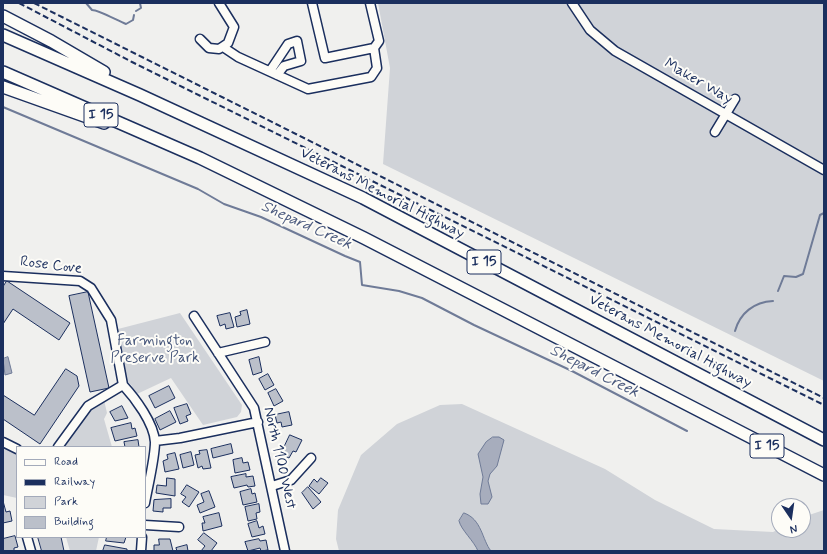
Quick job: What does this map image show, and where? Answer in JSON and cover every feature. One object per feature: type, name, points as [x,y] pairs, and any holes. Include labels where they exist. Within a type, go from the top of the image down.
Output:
[{"type":"highway","points":[[3,16],[52,41],[140,95]]},
{"type":"highway","name":"Veterans Memorial Highway","points":[[3,35],[140,95],[363,198],[824,440]]},
{"type":"highway","name":"I 15","points":[[3,72],[200,158],[371,242],[824,475]]},
{"type":"highway","points":[[3,87],[200,158]]},
{"type":"street","points":[[200,39],[209,48],[219,49],[228,43],[234,27],[219,3]]},
{"type":"street","points":[[312,3],[325,58],[374,48],[379,42],[370,3]]},
{"type":"street","name":"Maker Way","points":[[572,3],[587,26],[606,45],[824,170]]},
{"type":"street","points":[[223,47],[238,57],[308,89],[371,76],[377,68],[374,48]]},
{"type":"street","points":[[716,132],[735,99]]},
{"type":"street","name":"Rose Cove","points":[[3,276],[80,281],[86,283],[91,288],[111,320],[123,385]]},
{"type":"street","name":"North 1100 West","points":[[194,316],[254,408],[285,551]]},
{"type":"street","points":[[218,353],[265,342]]},
{"type":"street","points":[[59,446],[88,406],[123,385],[136,398],[150,426],[155,441],[146,497]]},
{"type":"street","points":[[155,441],[180,438],[258,422]]},
{"type":"street","points":[[3,442],[16,448]]},
{"type":"street","points":[[272,486],[291,480],[311,458]]},
{"type":"street","points":[[146,525],[179,527]]},
{"type":"street","points":[[27,538],[31,551]]},
{"type":"street","points":[[141,551],[142,538]]},
{"type":"green space","points":[[378,3],[824,3],[824,381],[383,164],[390,68]]},
{"type":"green space","name":"Farmington Preserve Park","points":[[180,313],[242,405],[241,412],[237,417],[203,425],[171,378],[137,394],[126,380],[118,329]]},
{"type":"green space","points":[[104,400],[107,413],[104,419],[112,446],[62,446],[94,405]]},
{"type":"green space","points":[[462,404],[605,469],[655,500],[714,529],[771,532],[771,538],[811,538],[811,514],[824,510],[824,551],[339,551],[336,539],[338,510],[361,455],[397,424],[440,405]]},
{"type":"green space","points":[[3,444],[16,452],[16,498],[3,495]]},
{"type":"green space","points":[[66,538],[99,538],[96,551],[70,551]]},
{"type":"water","points":[[8,357],[12,373],[5,375],[3,359]]},
{"type":"water","points":[[493,437],[499,437],[504,440],[497,466],[490,474],[488,481],[492,497],[488,504],[481,504],[480,494],[483,477],[478,454],[486,442]]},
{"type":"water","points":[[464,513],[475,520],[491,551],[478,551],[460,524],[459,521]]},
{"type":"building","points":[[7,281],[70,323],[59,340],[13,309],[3,324],[3,287]]},
{"type":"building","points":[[88,292],[109,388],[90,392],[69,296]]},
{"type":"building","points":[[247,310],[250,324],[237,327],[235,317],[241,315],[240,312]]},
{"type":"building","points":[[230,313],[234,327],[226,329],[225,324],[220,326],[217,316]]},
{"type":"building","points":[[259,357],[262,372],[253,375],[249,360]]},
{"type":"building","points":[[66,369],[77,376],[79,386],[40,444],[3,419],[3,395],[34,415]]},
{"type":"building","points":[[268,374],[274,385],[265,390],[259,379]]},
{"type":"building","points":[[169,386],[175,398],[155,408],[149,396]]},
{"type":"building","points":[[276,389],[283,401],[274,406],[268,393]]},
{"type":"building","points":[[187,404],[191,414],[186,416],[188,421],[180,424],[174,408]]},
{"type":"building","points":[[122,406],[128,418],[115,421],[110,412]]},
{"type":"building","points":[[170,411],[176,422],[160,430],[155,419]]},
{"type":"building","points":[[289,412],[292,425],[282,427],[281,422],[277,423],[275,415]]},
{"type":"building","points":[[131,423],[132,429],[135,428],[137,436],[115,441],[111,428]]},
{"type":"building","points":[[290,435],[302,440],[296,452],[293,451],[289,458],[281,454]]},
{"type":"building","points":[[138,440],[139,446],[125,446],[124,442]]},
{"type":"building","points":[[231,444],[233,453],[213,458],[211,449]]},
{"type":"building","points":[[207,450],[211,468],[203,469],[202,466],[198,468],[195,455],[200,454],[199,451]]},
{"type":"building","points":[[191,452],[194,465],[183,468],[180,455]]},
{"type":"building","points":[[175,453],[179,469],[165,472],[163,461],[168,459],[167,455]]},
{"type":"building","points":[[242,458],[243,463],[248,462],[250,470],[235,473],[233,460]]},
{"type":"building","points":[[246,474],[246,477],[253,476],[255,486],[248,487],[247,485],[234,488],[231,477]]},
{"type":"building","points":[[167,478],[175,479],[175,496],[156,493],[157,485],[166,486]]},
{"type":"building","points":[[321,478],[328,483],[319,494],[309,486],[314,479],[317,482]]},
{"type":"building","points":[[187,485],[199,492],[189,507],[182,502],[186,497],[181,494]]},
{"type":"building","points":[[308,487],[321,502],[313,509],[302,493]]},
{"type":"building","points":[[251,489],[252,494],[255,493],[257,502],[243,505],[240,492]]},
{"type":"building","points":[[209,491],[215,507],[200,513],[197,505],[204,502],[201,494]]},
{"type":"building","points":[[171,499],[171,508],[163,508],[163,512],[153,511],[154,500]]},
{"type":"building","points":[[3,501],[6,512],[10,511],[12,521],[3,523]]},
{"type":"building","points":[[259,504],[260,512],[256,513],[257,519],[248,521],[245,507]]},
{"type":"building","points":[[219,513],[222,526],[203,531],[202,523],[205,523],[203,517]]},
{"type":"building","points":[[257,521],[259,528],[263,526],[265,534],[252,537],[248,524]]},
{"type":"building","points":[[204,533],[217,543],[211,551],[201,551],[205,546],[198,540]]},
{"type":"building","points":[[15,536],[18,547],[14,548],[14,551],[3,551],[3,539]]},
{"type":"building","points":[[38,538],[61,538],[64,551],[42,551]]},
{"type":"building","points":[[107,538],[126,538],[124,543],[106,541]]},
{"type":"building","points":[[159,539],[170,539],[173,551],[154,551],[154,545],[159,545]]},
{"type":"building","points":[[259,539],[260,541],[266,540],[268,550],[261,551],[260,548],[248,551],[245,542]]},
{"type":"building","points":[[105,545],[127,549],[127,551],[103,551]]},
{"type":"building","points":[[187,545],[188,551],[177,551],[176,548]]},
{"type":"waterway","name":"Shepard Creek","points":[[86,3],[92,10],[126,24],[133,20],[134,15]]},
{"type":"waterway","name":"Shepard Creek","points":[[136,11],[141,8],[140,3]]},
{"type":"waterway","name":"Shepard Creek","points":[[3,107],[198,189],[224,204],[261,217],[360,262],[362,285],[399,291],[422,298],[474,325],[572,371],[687,431]]},
{"type":"waterway","name":"Shepard Creek","points":[[778,291],[784,276],[796,277],[803,274],[820,215],[824,213]]},
{"type":"waterway","name":"Shepard Creek","points":[[735,331],[740,319],[754,306],[773,301]]},
{"type":"railway","points":[[19,3],[132,62],[824,405]]},
{"type":"railway","points":[[34,3],[824,398]]}]
